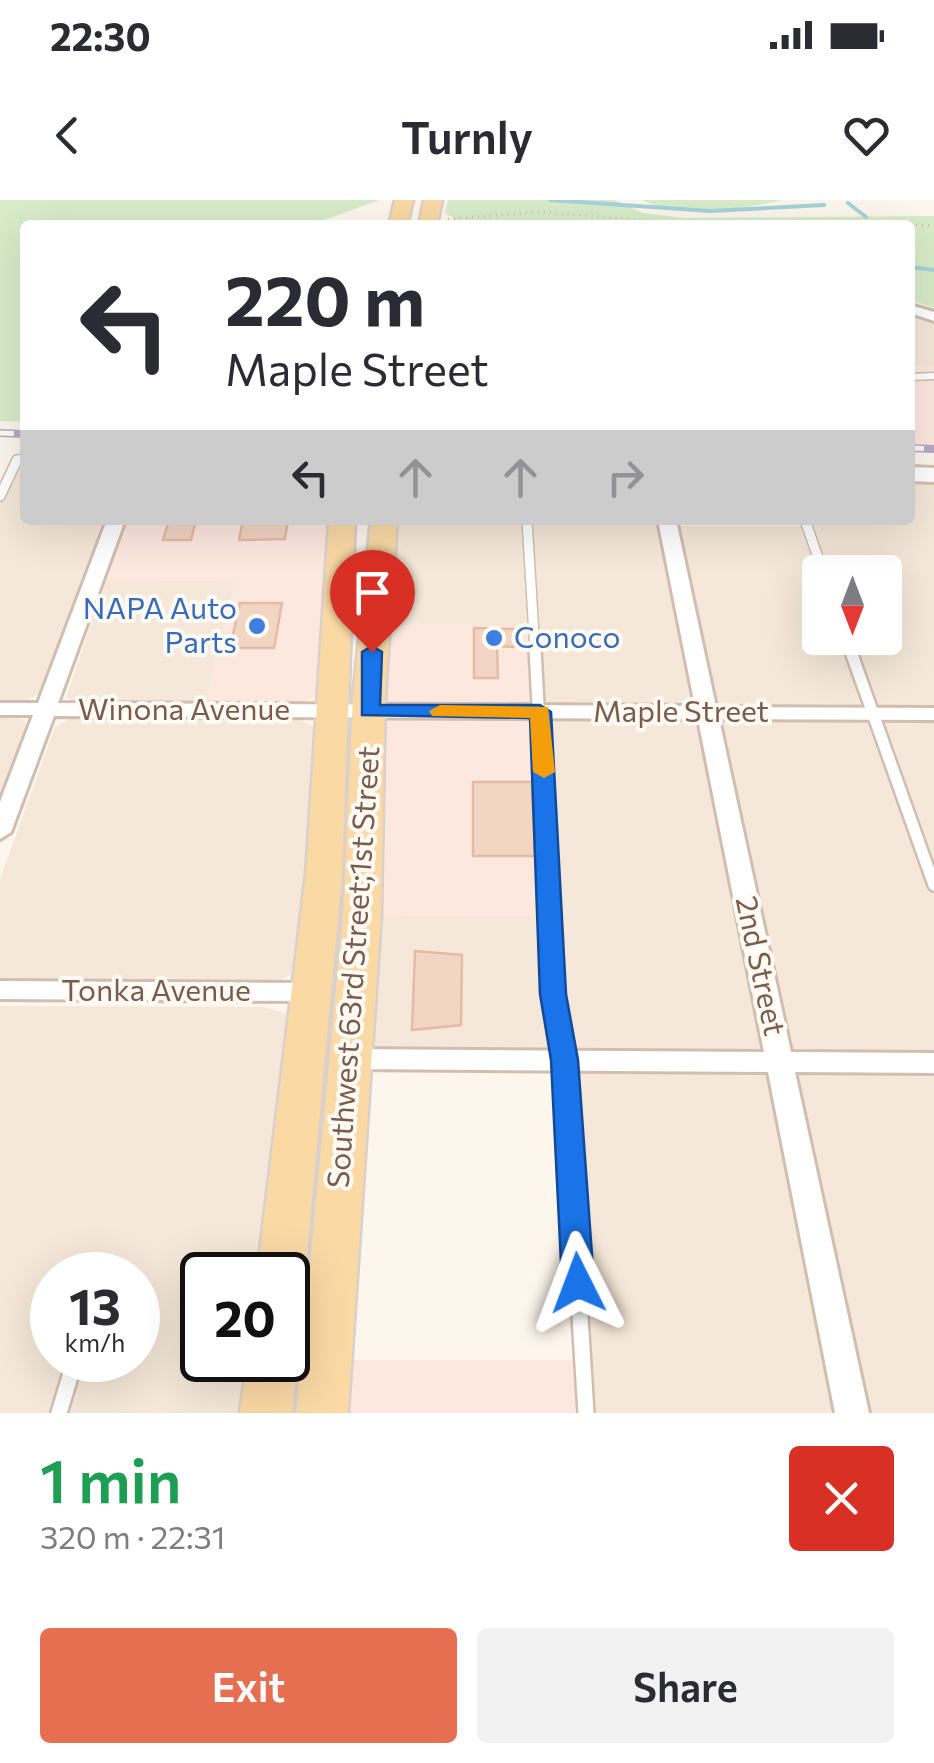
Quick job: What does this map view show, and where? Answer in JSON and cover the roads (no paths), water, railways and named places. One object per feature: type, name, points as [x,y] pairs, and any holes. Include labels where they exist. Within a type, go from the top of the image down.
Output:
[{"type":"main road","name":"Southwest 63rd Street;1st Street","points":[[322,1413],[364,880],[342,525]]},
{"type":"main road","name":"Southwest 63rd Street;1st Street","points":[[284,1252],[326,856],[383,525]]},
{"type":"main road","points":[[266,1413],[270,1382]]},
{"type":"street","points":[[0,832],[114,525]]},
{"type":"street","name":"2nd Street","points":[[668,525],[852,1413]]},
{"type":"street","name":"Winona Avenue","points":[[0,709],[351,711]]},
{"type":"street","name":"Maple Street","points":[[351,711],[934,714]]},
{"type":"street","name":"Tonka Avenue","points":[[0,990],[312,992]]},
{"type":"street","points":[[350,1059],[934,1063]]},
{"type":"lane","points":[[917,380],[934,376]]},
{"type":"lane","points":[[0,496],[20,460]]},
{"type":"lane","points":[[527,525],[553,994],[564,1060],[586,1413]]},
{"type":"lane","points":[[806,525],[817,555]]},
{"type":"lane","points":[[852,655],[934,885]]},
{"type":"lane","points":[[59,1413],[68,1382]]},
{"type":"waterway","points":[[550,200],[710,211],[824,205]]},
{"type":"waterway","points":[[848,203],[866,217]]},
{"type":"waterway","points":[[915,268],[934,270]]},
{"type":"railway","points":[[0,433],[20,434]]},
{"type":"railway","points":[[915,448],[934,449]]},
{"type":"place","name":"NAPA Auto Parts","points":[[257,626]]},
{"type":"place","name":"Conoco","points":[[494,638]]}]
